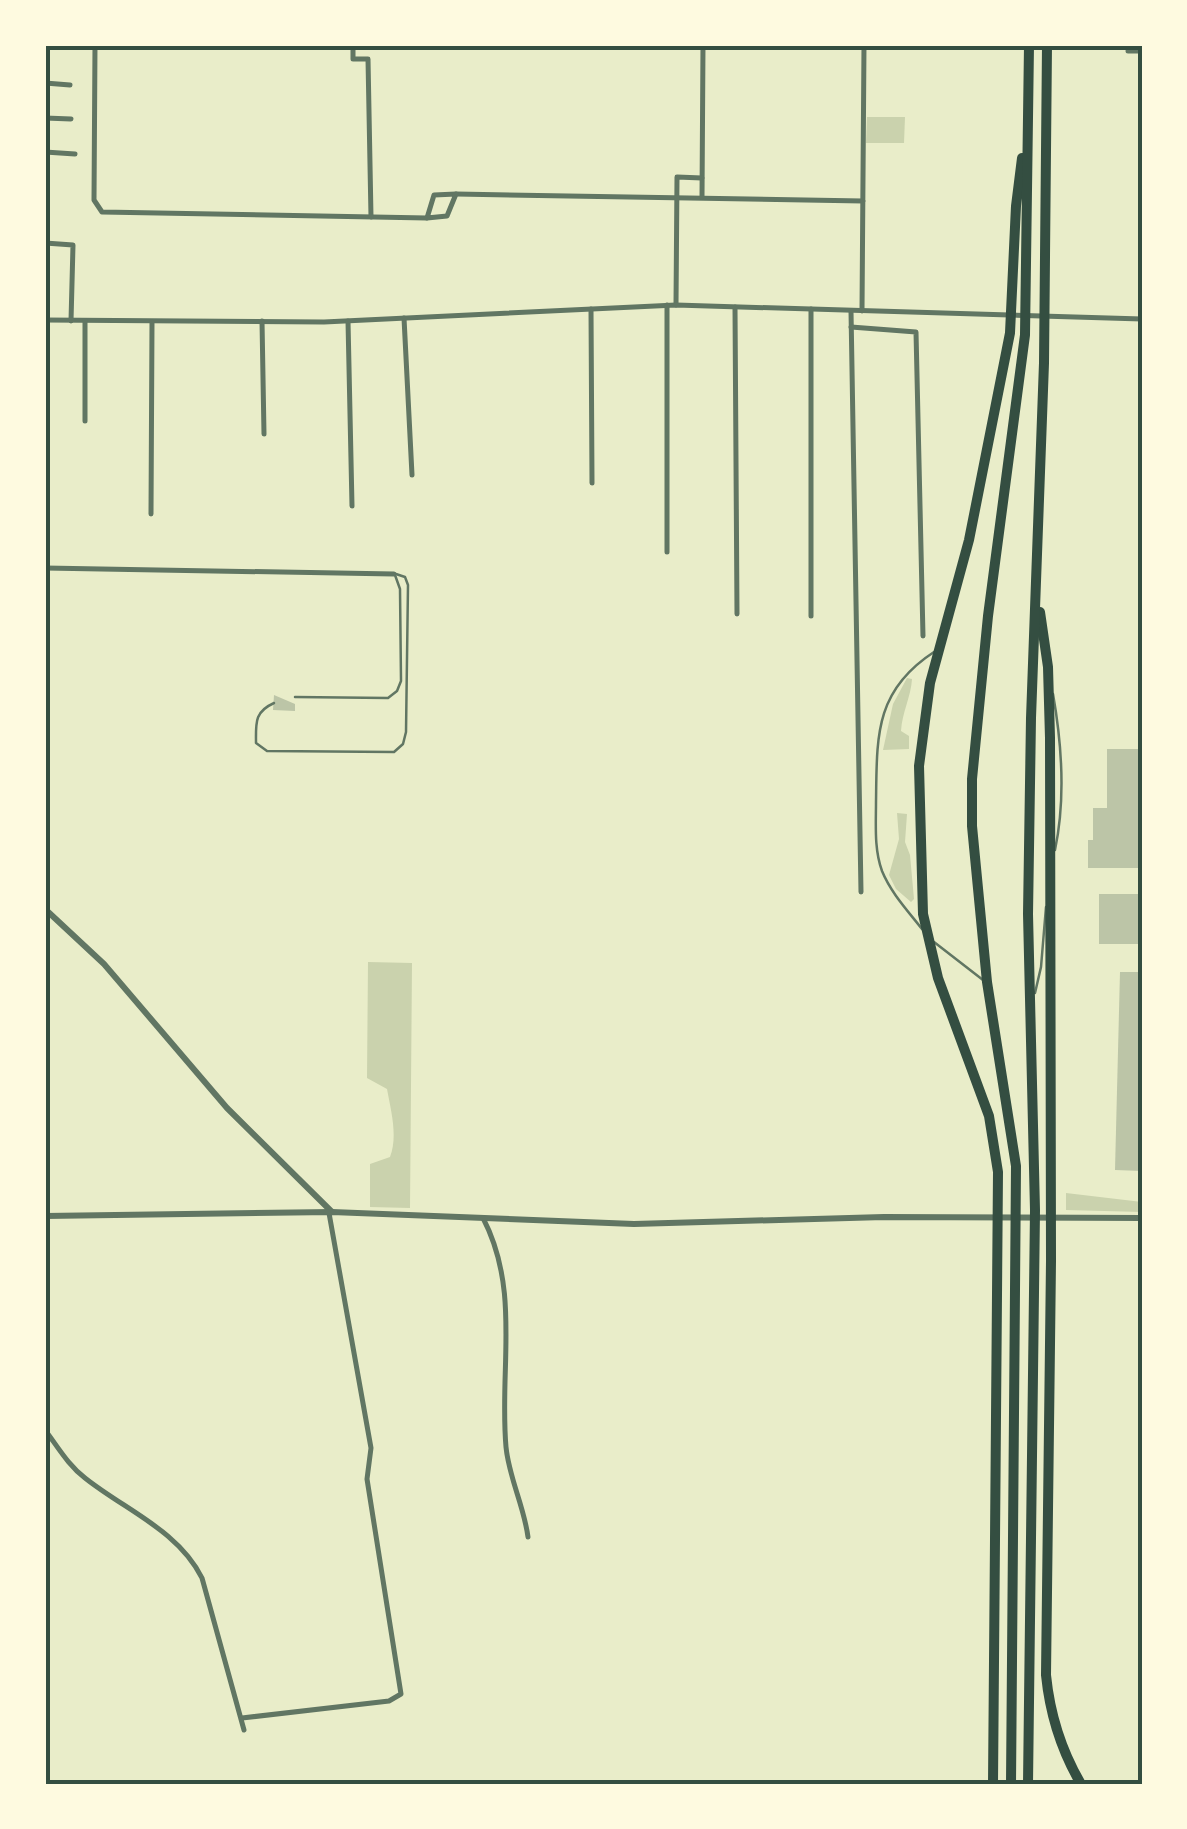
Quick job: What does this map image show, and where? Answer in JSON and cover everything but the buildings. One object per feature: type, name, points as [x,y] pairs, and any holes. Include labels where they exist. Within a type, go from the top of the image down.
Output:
[{"type":"highway","points":[[1010,1784],[1016,1166],[987,982],[972,779],[988,616],[1025,335],[1029,45]]},
{"type":"highway","points":[[1028,1784],[1036,1210],[1029,1018],[1030,718],[1044,364],[1047,45]]},
{"type":"highway","points":[[993,1784],[998,1172],[984,1100],[938,978],[928,937],[922,904],[919,766],[930,683],[969,540],[1010,333],[1016,206],[1028,127]]},
{"type":"highway","points":[[1037,587],[1048,666],[1050,874],[1046,1676],[1053,1721],[1081,1784]]},
{"type":"street","points":[[95,45],[94,200],[102,212],[426,218],[446,216],[456,194]]},
{"type":"street","points":[[353,45],[353,59],[368,59],[370,218]]},
{"type":"street","points":[[702,197],[704,45]]},
{"type":"street","points":[[862,311],[864,45]]},
{"type":"street","points":[[1128,50],[1142,51]]},
{"type":"street","points":[[45,83],[70,85]]},
{"type":"street","points":[[45,118],[70,119]]},
{"type":"street","points":[[45,152],[75,154]]},
{"type":"street","points":[[676,305],[677,178],[702,178]]},
{"type":"street","points":[[426,218],[434,195],[456,194],[863,202]]},
{"type":"street","points":[[45,244],[73,244],[70,321]]},
{"type":"street","points":[[45,320],[348,321],[676,305],[1142,319]]},
{"type":"street","points":[[667,306],[667,552]]},
{"type":"street","points":[[735,307],[738,614]]},
{"type":"street","points":[[591,309],[592,482]]},
{"type":"street","points":[[811,310],[811,616]]},
{"type":"street","points":[[851,311],[861,892]]},
{"type":"street","points":[[404,318],[412,475]]},
{"type":"street","points":[[262,321],[264,434]]},
{"type":"street","points":[[348,321],[352,506]]},
{"type":"street","points":[[85,322],[85,421]]},
{"type":"street","points":[[151,514],[152,322]]},
{"type":"street","points":[[851,327],[916,332],[922,636]]},
{"type":"street","points":[[45,568],[394,574]]},
{"type":"street","points":[[45,909],[104,964],[227,1108],[330,1212],[371,1448],[367,1479],[401,1694],[388,1701],[242,1718]]},
{"type":"street","points":[[45,1216],[330,1212],[634,1224],[972,1216],[1142,1218]]},
{"type":"street","points":[[484,1218],[496,1243],[506,1282],[506,1453],[528,1537]]},
{"type":"street","points":[[45,1430],[70,1464],[86,1478],[189,1555],[202,1578],[244,1730]]},
{"type":"lane","points":[[296,697],[388,698],[396,692],[400,682],[400,589],[394,574]]},
{"type":"lane","points":[[274,702],[256,718],[256,744],[266,752],[394,752],[403,744],[408,585],[405,577],[394,574]]},
{"type":"lane","points":[[939,648],[904,673],[880,717],[876,842],[880,862],[895,894],[928,937],[987,982]]},
{"type":"lane","points":[[1029,1018],[1041,967],[1050,874]]},
{"type":"green space","points":[[867,117],[905,117],[904,143],[866,143]]},
{"type":"green space","points":[[907,678],[912,679],[901,731],[909,736],[909,749],[883,750],[893,704]]},
{"type":"green space","points":[[897,813],[907,814],[905,842],[910,855],[914,899],[911,902],[896,889],[889,875],[899,839]]},
{"type":"green space","points":[[368,962],[412,963],[410,1208],[370,1207],[370,1164],[390,1157],[394,1132],[387,1089],[367,1078]]},
{"type":"green space","points":[[1066,1193],[1142,1202],[1142,1212],[1066,1210]]}]
